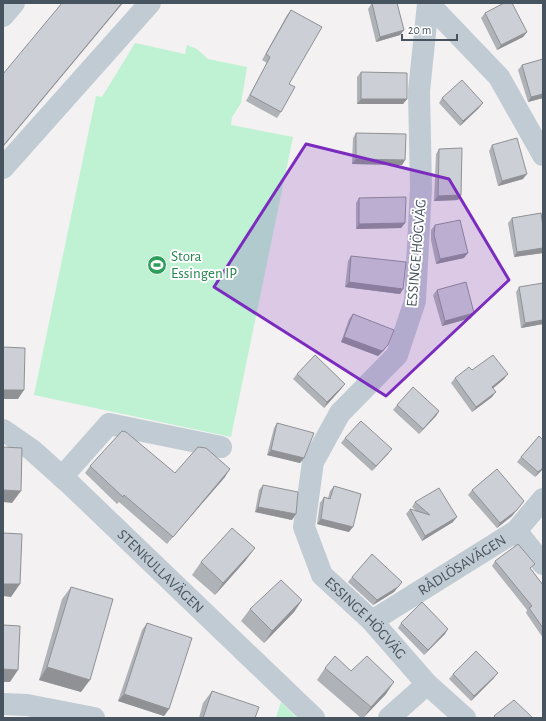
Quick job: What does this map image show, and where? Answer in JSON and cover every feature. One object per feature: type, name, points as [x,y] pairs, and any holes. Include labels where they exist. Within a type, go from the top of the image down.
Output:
[{"type":"street","points":[[3,16],[14,3]]},
{"type":"street","points":[[3,168],[150,3]]},
{"type":"street","points":[[428,3],[499,77],[543,155]]},
{"type":"street","name":"ESSINGE HÖGVÄG","points":[[428,3],[419,91],[421,188],[415,301],[397,354],[340,413],[313,462],[304,527],[322,575],[372,621],[427,684],[466,718]]},
{"type":"street","points":[[62,477],[109,424],[221,447]]},
{"type":"street","name":"STENKULLAVÄGEN","points":[[3,430],[32,450],[62,477],[314,718]]},
{"type":"street","name":"RÅDLÖSAVÄGEN","points":[[372,621],[516,532],[543,499]]},
{"type":"street","points":[[516,532],[543,564]]},
{"type":"street","points":[[389,718],[427,684]]},
{"type":"street","points":[[3,704],[27,705],[94,718]]},
{"type":"highlighted area","points":[[306,144],[449,179],[509,280],[386,396],[214,287]]},
{"type":"green space","name":"Stora Essingen IP","points":[[135,43],[185,54],[187,45],[197,49],[208,59],[247,67],[241,103],[232,117],[231,125],[293,137],[231,437],[34,395],[96,96],[102,97]]},
{"type":"green space","points":[[281,702],[297,718],[276,718]]},
{"type":"building","points":[[62,3],[122,3],[3,146],[3,74]]},
{"type":"building","points":[[372,3],[397,3],[404,30],[380,37]]},
{"type":"building","points":[[504,3],[512,3],[527,32],[501,45],[485,13]]},
{"type":"building","points":[[291,10],[322,27],[289,84],[295,87],[281,112],[250,95],[270,57],[266,54]]},
{"type":"building","points":[[543,59],[543,94],[531,97],[522,65]]},
{"type":"building","points":[[361,72],[407,73],[407,99],[361,99]]},
{"type":"building","points":[[462,80],[483,103],[463,121],[442,98]]},
{"type":"building","points":[[356,133],[406,134],[405,160],[356,159]]},
{"type":"building","points":[[517,138],[527,174],[502,181],[492,145]]},
{"type":"building","points":[[462,148],[461,195],[438,196],[439,149]]},
{"type":"building","points":[[406,197],[405,223],[359,224],[359,198]]},
{"type":"building","points":[[541,213],[543,248],[517,252],[512,218]]},
{"type":"building","points":[[460,220],[468,253],[440,259],[434,235],[435,225]]},
{"type":"building","points":[[351,256],[406,262],[403,289],[349,282]]},
{"type":"building","points":[[466,282],[474,313],[445,321],[437,290]]},
{"type":"building","points":[[543,283],[543,320],[525,323],[519,287]]},
{"type":"building","points":[[353,314],[394,330],[388,345],[382,351],[344,337]]},
{"type":"building","points":[[3,347],[25,348],[24,390],[3,390]]},
{"type":"building","points":[[315,355],[345,384],[327,402],[297,374]]},
{"type":"building","points":[[493,355],[508,374],[492,387],[496,392],[476,407],[455,378],[469,367],[472,370]]},
{"type":"building","points":[[413,387],[439,411],[423,429],[397,405]]},
{"type":"building","points":[[361,421],[392,449],[376,466],[345,438]]},
{"type":"building","points":[[277,423],[314,433],[304,458],[271,450]]},
{"type":"building","points":[[122,431],[126,432],[175,473],[198,447],[206,448],[230,469],[173,537],[124,495],[123,497],[90,466]]},
{"type":"building","points":[[539,436],[543,440],[543,468],[538,472],[521,457]]},
{"type":"building","points":[[3,447],[22,448],[21,491],[3,490]]},
{"type":"building","points":[[497,469],[524,501],[516,511],[500,523],[472,490]]},
{"type":"building","points":[[263,485],[298,492],[296,514],[258,507]]},
{"type":"building","points":[[334,486],[361,494],[353,527],[321,519],[324,497],[330,499]]},
{"type":"building","points":[[439,488],[457,517],[425,536],[410,509],[430,515],[415,502]]},
{"type":"building","points":[[232,528],[255,548],[223,583],[201,562]]},
{"type":"building","points":[[3,533],[22,534],[20,584],[3,584]]},
{"type":"building","points":[[518,544],[535,564],[530,568],[543,585],[543,628],[529,608],[532,606],[495,561]]},
{"type":"building","points":[[372,554],[402,582],[398,587],[377,600],[352,577]]},
{"type":"building","points":[[281,580],[302,600],[272,631],[250,609]]},
{"type":"building","points":[[71,587],[113,599],[90,680],[47,667]]},
{"type":"building","points":[[422,602],[448,629],[428,650],[401,623]]},
{"type":"building","points":[[147,623],[192,638],[169,709],[124,694]]},
{"type":"building","points":[[3,625],[20,626],[18,670],[3,669]]},
{"type":"building","points":[[476,651],[498,673],[474,696],[453,674]]},
{"type":"building","points":[[335,656],[351,671],[367,656],[394,682],[371,707],[325,668]]},
{"type":"building","points":[[212,691],[259,707],[255,718],[203,718]]},
{"type":"building","points":[[514,700],[533,718],[496,718],[494,716]]},
{"type":"place","name":"Stora Essingen IP","points":[[157,265]]}]
